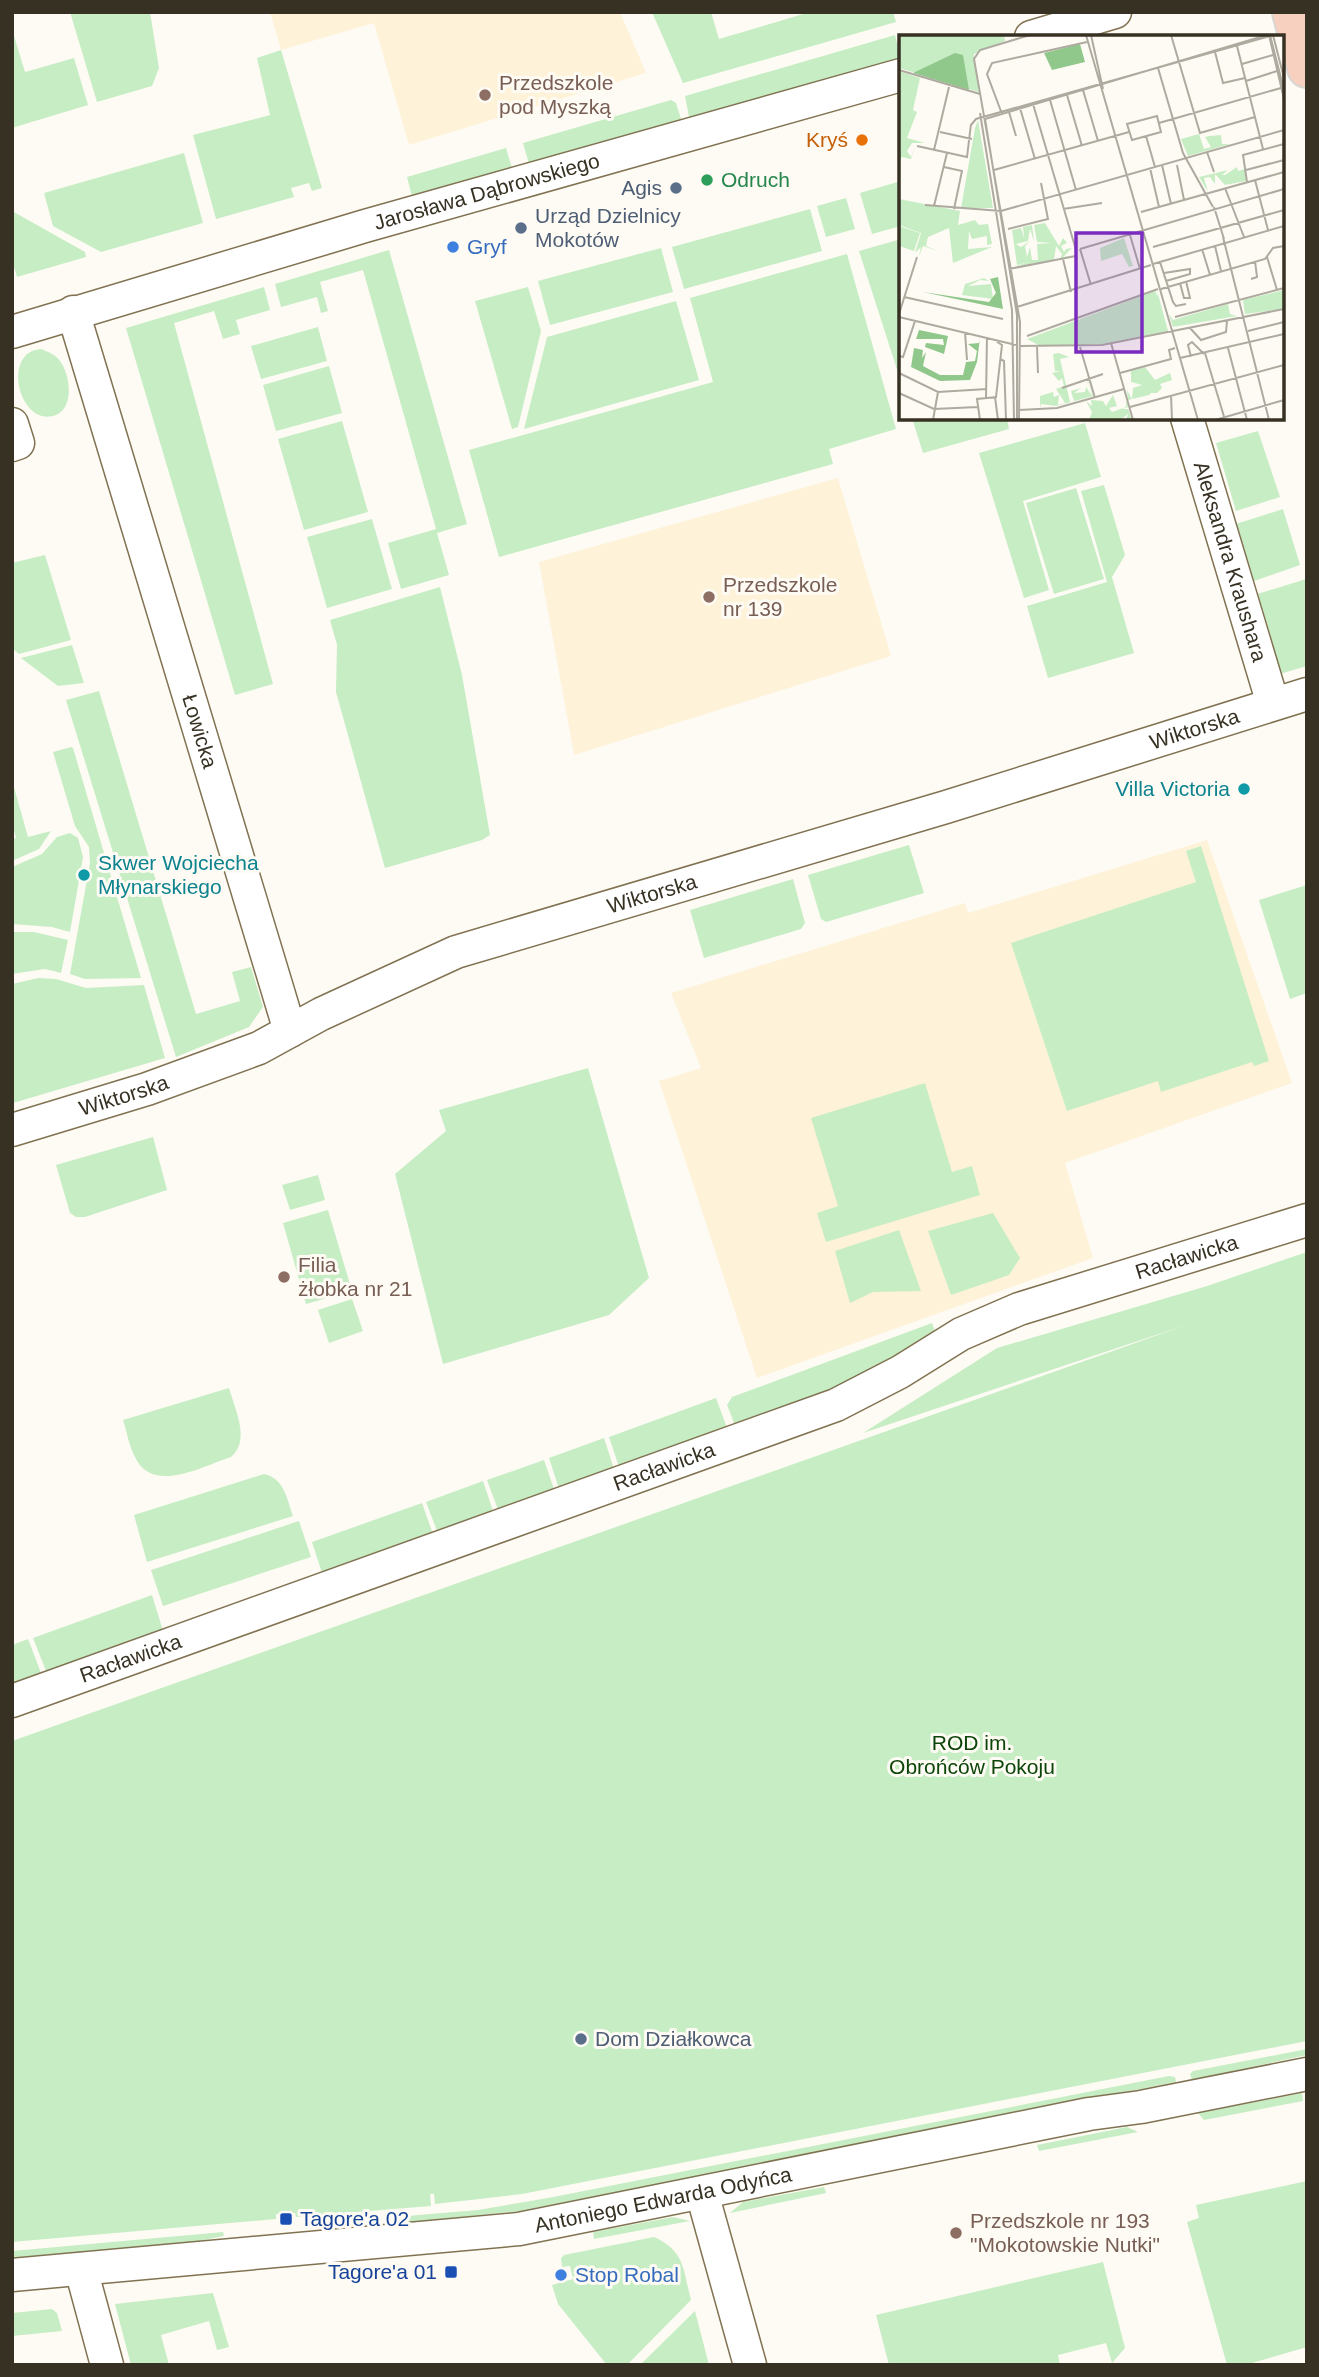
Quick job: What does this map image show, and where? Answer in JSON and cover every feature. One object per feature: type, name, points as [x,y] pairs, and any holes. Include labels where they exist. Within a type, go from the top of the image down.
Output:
[{"type":"main road","points":[[1292,12],[1307,68]]},
{"type":"street","points":[[1044,35],[1071,31],[1115,12]]},
{"type":"street","name":"Jarosława Dąbrowskiego","points":[[12,331],[899,76]]},
{"type":"street","name":"Łowicka","points":[[73,312],[290,1031]]},
{"type":"street","name":"Aleksandra Kraushara","points":[[1188,420],[1273,704]]},
{"type":"street","name":"Wiktorska","points":[[12,1130],[202,1070],[258,1048],[456,952],[935,810],[1307,694]]},
{"type":"street","name":"Racławicka","points":[[12,1701],[489,1532],[836,1405],[900,1372],[961,1334],[1019,1309],[1307,1220]]},
{"type":"street","name":"Antoniego Edwarda Odyńca","points":[[12,2275],[519,2229],[1089,2114],[1141,2107],[1307,2074]]},
{"type":"street","points":[[702,2193],[750,2365]]},
{"type":"street","points":[[81,2270],[107,2365]]},
{"type":"shaded area","name":"Przedszkole pod Myszką","points":[[270,12],[620,12],[646,73],[409,145],[374,23],[281,50]]},
{"type":"shaded area","name":"Przedszkole nr 139","points":[[838,478],[891,656],[574,755],[539,562]]},
{"type":"shaded area","points":[[1207,840],[1292,1083],[1065,1163],[1093,1258],[757,1378],[659,1081],[701,1068],[671,993],[965,903],[968,913]]},
{"type":"green space","points":[[70,12],[150,12],[159,68],[152,86],[97,102]]},
{"type":"green space","points":[[652,12],[711,12],[719,39],[810,12],[893,12],[896,22],[683,83]]},
{"type":"green space","points":[[12,29],[25,72],[74,58],[88,105],[12,128]]},
{"type":"green space","points":[[895,35],[899,61],[696,120],[689,117],[685,96]]},
{"type":"green space","points":[[281,50],[322,188],[312,191],[309,183],[291,188],[294,197],[216,219],[193,135],[270,115],[257,58]]},
{"type":"green space","points":[[671,100],[676,103],[681,119],[677,125],[530,167],[523,143]]},
{"type":"green space","points":[[506,148],[513,172],[413,200],[407,177]]},
{"type":"green space","points":[[184,153],[203,223],[101,252],[53,226],[44,193]]},
{"type":"green space","points":[[899,182],[899,227],[872,234],[860,193]]},
{"type":"green space","points":[[846,198],[855,229],[826,237],[817,206]]},
{"type":"green space","points":[[810,209],[822,251],[684,289],[672,247]]},
{"type":"green space","points":[[12,211],[85,252],[86,257],[17,277],[12,260]]},
{"type":"green space","points":[[899,240],[899,376],[859,251]]},
{"type":"green space","points":[[661,248],[673,292],[550,325],[538,281]]},
{"type":"green space","points":[[389,250],[467,524],[437,533],[449,575],[401,589],[388,543],[436,529],[363,270],[320,282],[328,311],[321,313],[317,297],[281,307],[275,284]]},
{"type":"green space","points":[[847,254],[896,429],[829,449],[833,464],[499,557],[469,450],[713,382],[690,298]]},
{"type":"green space","points":[[264,287],[270,310],[236,320],[240,334],[223,339],[214,311],[174,323],[273,684],[235,695],[126,328]]},
{"type":"green space","points":[[528,287],[541,331],[518,427],[512,429],[475,301]]},
{"type":"green space","points":[[676,301],[699,380],[524,429],[547,337]]},
{"type":"green space","points":[[318,327],[327,361],[261,379],[251,346]]},
{"type":"green space","points":[[41,349],[58,359],[68,382],[66,405],[56,415],[43,416],[33,411],[20,388],[18,375],[21,363],[28,353]]},
{"type":"green space","points":[[329,366],[342,413],[276,431],[263,385]]},
{"type":"green space","points":[[913,420],[1007,420],[1009,429],[923,453]]},
{"type":"green space","points":[[342,421],[368,512],[304,530],[278,439]]},
{"type":"green space","points":[[1085,423],[1101,477],[1023,501],[1049,590],[1024,598],[979,453]]},
{"type":"green space","points":[[1258,431],[1280,497],[1236,511],[1216,443]]},
{"type":"green space","points":[[1104,485],[1125,555],[1112,577],[1134,653],[1048,678],[1027,606],[1107,582],[1081,491]]},
{"type":"green space","points":[[1076,488],[1104,579],[1054,594],[1026,503]]},
{"type":"green space","points":[[1283,509],[1300,565],[1254,581],[1236,524]]},
{"type":"green space","points":[[372,519],[392,589],[327,608],[307,537]]},
{"type":"green space","points":[[45,555],[71,640],[19,654],[12,648],[12,563]]},
{"type":"green space","points":[[1306,579],[1307,666],[1273,676],[1248,597]]},
{"type":"green space","points":[[440,587],[462,675],[490,835],[482,840],[385,868],[336,692],[337,645],[330,620]]},
{"type":"green space","points":[[72,645],[84,683],[58,686],[21,658]]},
{"type":"green space","points":[[99,691],[196,1014],[240,1001],[232,972],[251,967],[263,1007],[249,1027],[176,1057],[66,700]]},
{"type":"green space","points":[[71,747],[141,978],[85,979],[70,974],[90,863],[89,847],[75,826],[53,752]]},
{"type":"green space","points":[[12,780],[28,837],[51,831],[39,849],[12,861],[12,839],[16,838],[12,823]]},
{"type":"green space","points":[[70,833],[78,838],[83,857],[70,932],[52,927],[12,924],[12,867],[42,854],[57,837]]},
{"type":"green space","points":[[909,845],[924,893],[826,922],[821,919],[808,875]]},
{"type":"green space","points":[[1201,846],[1269,1061],[1254,1066],[1252,1062],[1161,1092],[1158,1081],[1067,1111],[1011,943],[1196,882],[1186,851]]},
{"type":"green space","points":[[793,879],[805,923],[801,929],[704,958],[690,910]]},
{"type":"green space","points":[[1307,885],[1307,993],[1290,999],[1259,900]]},
{"type":"green space","points":[[12,932],[34,932],[68,940],[61,973],[45,969],[12,974]]},
{"type":"green space","points":[[38,978],[56,979],[86,988],[144,985],[165,1058],[13,1103],[12,984]]},
{"type":"green space","points":[[588,1068],[649,1278],[609,1315],[443,1364],[395,1174],[446,1131],[439,1110]]},
{"type":"green space","points":[[925,1083],[952,1172],[972,1166],[980,1195],[826,1242],[817,1213],[838,1206],[811,1118]]},
{"type":"green space","points":[[153,1137],[167,1190],[85,1217],[76,1217],[70,1213],[56,1165]]},
{"type":"green space","points":[[318,1175],[325,1200],[290,1210],[282,1185]]},
{"type":"green space","points":[[328,1210],[352,1291],[306,1304],[283,1223]]},
{"type":"green space","points":[[993,1213],[1020,1258],[1009,1275],[951,1295],[928,1231]]},
{"type":"green space","points":[[899,1230],[921,1291],[873,1292],[850,1303],[835,1251]]},
{"type":"green space","name":"ROD im. Obrońców Pokoju","points":[[1307,1252],[1307,2041],[522,2194],[435,2204],[434,2194],[430,2194],[431,2206],[296,2217],[295,2213],[276,2214],[276,2219],[12,2242],[12,1741],[1186,1325],[863,1433],[997,1348],[1207,1286]]},
{"type":"green space","points":[[352,1299],[363,1331],[329,1343],[318,1310]]},
{"type":"green space","points":[[932,1323],[936,1333],[849,1382],[737,1431],[727,1405],[732,1397]]},
{"type":"green space","points":[[229,1388],[241,1433],[237,1450],[231,1457],[179,1475],[153,1474],[143,1468],[133,1453],[123,1420]]},
{"type":"green space","points":[[716,1398],[729,1433],[621,1473],[609,1437]]},
{"type":"green space","points":[[604,1438],[616,1475],[560,1492],[549,1458]]},
{"type":"green space","points":[[544,1460],[556,1495],[500,1515],[487,1480]]},
{"type":"green space","points":[[264,1474],[271,1476],[280,1485],[293,1516],[147,1562],[134,1515]]},
{"type":"green space","points":[[483,1481],[495,1517],[439,1536],[426,1502]]},
{"type":"green space","points":[[422,1503],[434,1537],[323,1576],[312,1542]]},
{"type":"green space","points":[[299,1521],[311,1557],[163,1606],[151,1570]]},
{"type":"green space","points":[[152,1595],[164,1634],[48,1676],[33,1638]]},
{"type":"green space","points":[[28,1639],[43,1678],[12,1688],[12,1645]]},
{"type":"green space","points":[[1307,2049],[1307,2055],[1192,2080],[1190,2074],[1193,2071]]},
{"type":"green space","points":[[1169,2076],[1175,2077],[1176,2082],[520,2211],[393,2224],[395,2217],[478,2210],[548,2198]]},
{"type":"green space","points":[[1302,2093],[1303,2101],[1204,2120],[1198,2113]]},
{"type":"green space","points":[[1127,2127],[1138,2132],[1039,2151],[1037,2145]]},
{"type":"green space","points":[[1307,2181],[1307,2347],[1245,2365],[1227,2365],[1187,2222],[1199,2218],[1196,2205]]},
{"type":"green space","points":[[824,2187],[826,2193],[730,2213],[743,2202]]},
{"type":"green space","points":[[673,2217],[690,2221],[594,2239],[593,2232]]},
{"type":"green space","points":[[223,2232],[224,2236],[194,2242],[12,2258],[12,2251]]},
{"type":"green space","points":[[654,2237],[672,2248],[677,2255],[684,2270],[691,2300],[627,2365],[607,2365],[558,2304],[552,2285],[573,2279],[570,2266],[562,2267],[561,2258],[564,2255]]},
{"type":"green space","points":[[1103,2262],[1125,2348],[1112,2363],[1106,2343],[1058,2355],[1060,2365],[889,2365],[876,2315]]},
{"type":"green space","points":[[213,2293],[229,2347],[217,2350],[209,2321],[161,2335],[169,2365],[131,2365],[115,2304]]},
{"type":"green space","points":[[52,2309],[57,2313],[62,2331],[12,2336],[12,2313]]},
{"type":"green space","points":[[695,2311],[709,2365],[640,2365]]},
{"type":"place","name":"Przedszkole pod Myszką","points":[[485,95]]},
{"type":"place","name":"Kryś","points":[[862,140]]},
{"type":"place","name":"Odruch","points":[[707,180]]},
{"type":"place","name":"Agis","points":[[676,188]]},
{"type":"place","name":"Urząd Dzielnicy Mokotów","points":[[521,228]]},
{"type":"place","name":"Gryf","points":[[453,247]]},
{"type":"place","name":"Przedszkole nr 139","points":[[709,597]]},
{"type":"place","name":"Villa Victoria","points":[[1244,789]]},
{"type":"place","name":"Skwer Wojciecha Młynarskiego","points":[[84,875]]},
{"type":"place","name":"Filia żłobka nr 21","points":[[284,1277]]},
{"type":"place","name":"Dom Działkowca","points":[[581,2039]]},
{"type":"place","name":"Tagore'a 02","points":[[286,2219]]},
{"type":"place","name":"Przedszkole nr 193 \"Mokotowskie Nutki\"","points":[[956,2233]]},
{"type":"place","name":"Tagore'a 01","points":[[451,2272]]},
{"type":"place","name":"Stop Robal","points":[[561,2275]]}]
